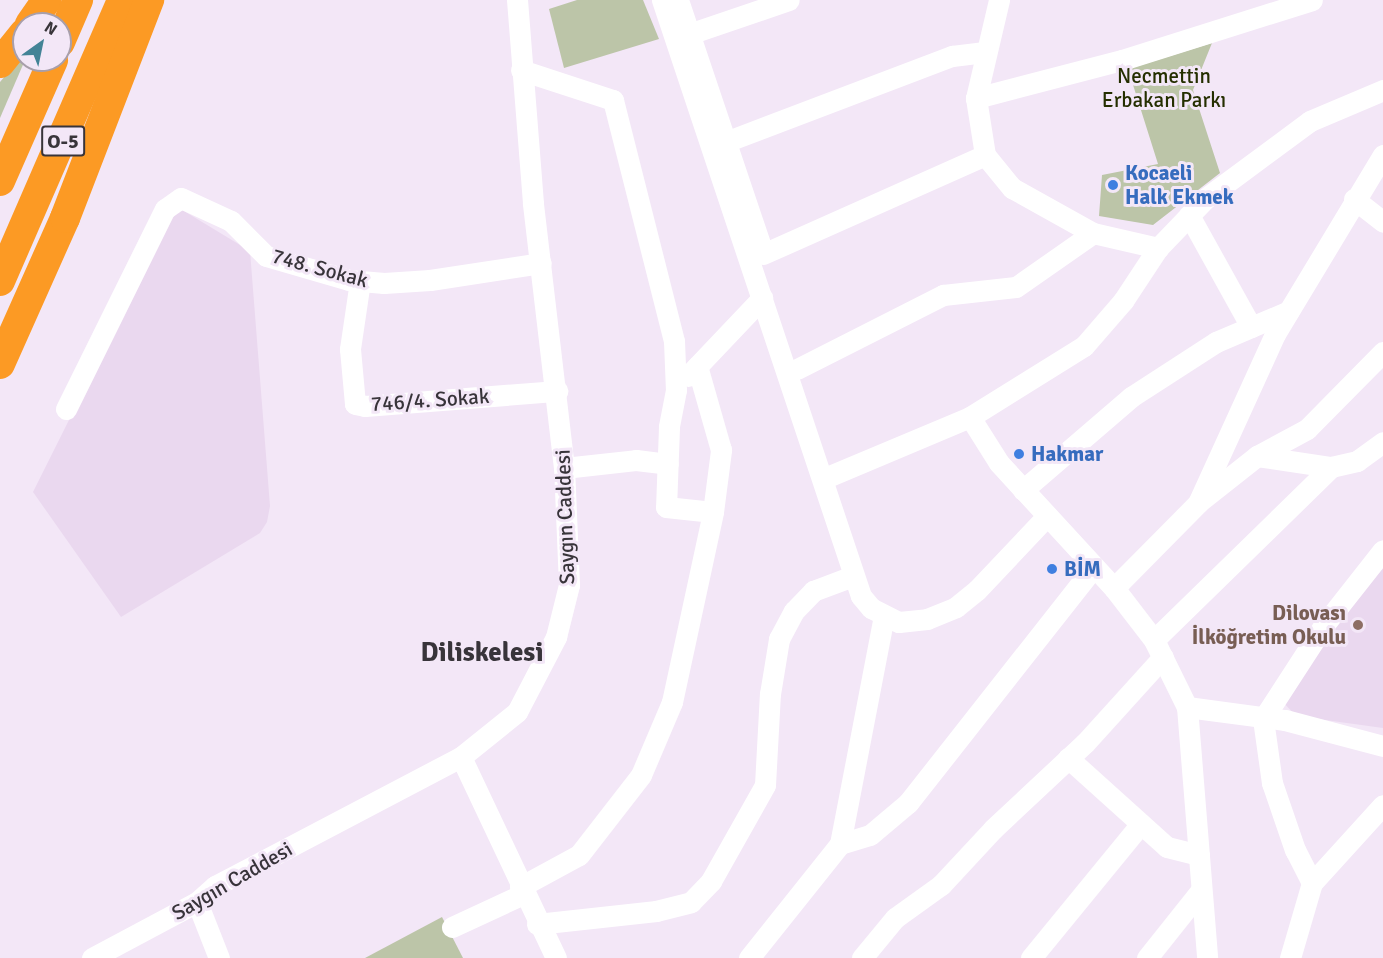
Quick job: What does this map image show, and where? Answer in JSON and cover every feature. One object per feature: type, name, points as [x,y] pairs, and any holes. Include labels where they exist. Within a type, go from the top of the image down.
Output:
[{"type":"highway","points":[[72,14],[78,0]]},
{"type":"highway","name":"O-5","points":[[0,281],[122,0]]},
{"type":"highway","points":[[0,364],[65,218],[149,0]]},
{"type":"highway","points":[[0,63],[12,48]]},
{"type":"highway","name":"O-5","points":[[0,181],[48,72]]},
{"type":"street","name":"Saygın Caddesi","points":[[92,958],[197,902],[215,886],[461,757],[517,712],[556,637],[569,585],[564,468],[521,70],[517,0]]},
{"type":"street","points":[[662,0],[849,566],[861,596],[884,616],[900,622],[927,619],[956,607],[977,590],[1047,516]]},
{"type":"street","points":[[678,0],[692,33],[728,141],[797,369],[832,475],[849,566]]},
{"type":"street","points":[[692,33],[789,0]]},
{"type":"street","points":[[999,0],[985,51],[976,98],[985,155],[1012,188],[1093,233],[1158,248]]},
{"type":"street","points":[[976,98],[1112,63],[1312,0]]},
{"type":"street","points":[[728,141],[952,56],[985,51]]},
{"type":"street","points":[[521,70],[613,100],[623,151],[636,183],[667,303],[674,341],[676,390],[669,427],[666,507],[713,512]]},
{"type":"street","points":[[832,475],[970,417],[1084,346],[1123,301],[1158,248],[1206,198],[1310,121],[1383,90]]},
{"type":"street","points":[[763,254],[985,155]]},
{"type":"street","points":[[1197,503],[1288,311],[1354,199],[1383,155]]},
{"type":"street","name":"748. Sokak","points":[[66,410],[165,208],[181,198],[215,212],[266,256],[360,281],[430,280],[541,263]]},
{"type":"street","points":[[1354,199],[1383,222]]},
{"type":"street","points":[[1189,216],[1251,327]]},
{"type":"street","points":[[797,369],[943,296],[1016,286],[1093,233]]},
{"type":"street","name":"746/4. Sokak","points":[[360,281],[350,349],[355,404],[365,406],[557,391]]},
{"type":"street","points":[[676,390],[762,298]]},
{"type":"street","points":[[1023,490],[1131,397],[1216,342],[1288,311]]},
{"type":"street","points":[[1114,588],[1197,503],[1257,456],[1307,429],[1383,352]]},
{"type":"street","points":[[452,927],[522,890],[579,855],[641,775],[672,702],[713,512],[721,450],[697,366]]},
{"type":"street","points":[[970,417],[999,463],[1114,588],[1158,649],[1187,707],[1207,958]]},
{"type":"street","points":[[1257,456],[1330,467],[1357,461],[1383,442]]},
{"type":"street","points":[[564,468],[636,460],[668,464]]},
{"type":"street","points":[[862,958],[895,918],[941,885],[993,829],[1068,758],[1158,649],[1330,467]]},
{"type":"street","points":[[1312,883],[1295,850],[1272,783],[1263,719],[1324,625],[1383,550]]},
{"type":"street","points":[[537,924],[656,911],[692,902],[711,881],[765,785],[770,694],[779,639],[794,611],[813,591],[849,566]]},
{"type":"street","points":[[840,844],[870,834],[908,803],[996,687],[1094,567]]},
{"type":"street","points":[[749,958],[840,844],[884,616]]},
{"type":"street","points":[[1187,707],[1263,719],[1285,720],[1383,746]]},
{"type":"street","points":[[461,757],[537,924],[556,958]]},
{"type":"street","points":[[1068,758],[1167,848],[1199,855]]},
{"type":"street","points":[[1290,958],[1312,883],[1383,805]]},
{"type":"street","points":[[1031,958],[1140,825]]},
{"type":"street","points":[[1147,958],[1201,890]]},
{"type":"street","points":[[197,902],[219,958]]},
{"type":"shaded area","points":[[179,208],[250,251],[270,506],[267,522],[260,533],[121,617],[33,492],[174,210]]},
{"type":"shaded area","name":"Dilovası İlköğretim Okulu","points":[[1383,560],[1383,728],[1296,716],[1283,702]]},
{"type":"green space","points":[[577,0],[643,0],[659,39],[564,68],[549,9]]},
{"type":"green space","name":"Necmettin Erbakan Parkı","points":[[1212,43],[1193,90],[1220,173],[1153,225],[1099,216],[1102,175],[1158,164],[1128,69]]},
{"type":"green space","points":[[12,68],[12,72],[20,72],[0,118],[0,82]]},
{"type":"green space","points":[[442,917],[463,958],[365,958]]},
{"type":"place","name":"Kocaeli Halk Ekmek","points":[[1113,185]]},
{"type":"place","name":"Hakmar","points":[[1019,454]]},
{"type":"place","name":"BİM","points":[[1052,569]]},
{"type":"place","name":"Dilovası İlköğretim Okulu","points":[[1358,625]]},
{"type":"district","name":"Diliskelesi","points":[[482,653]]}]
